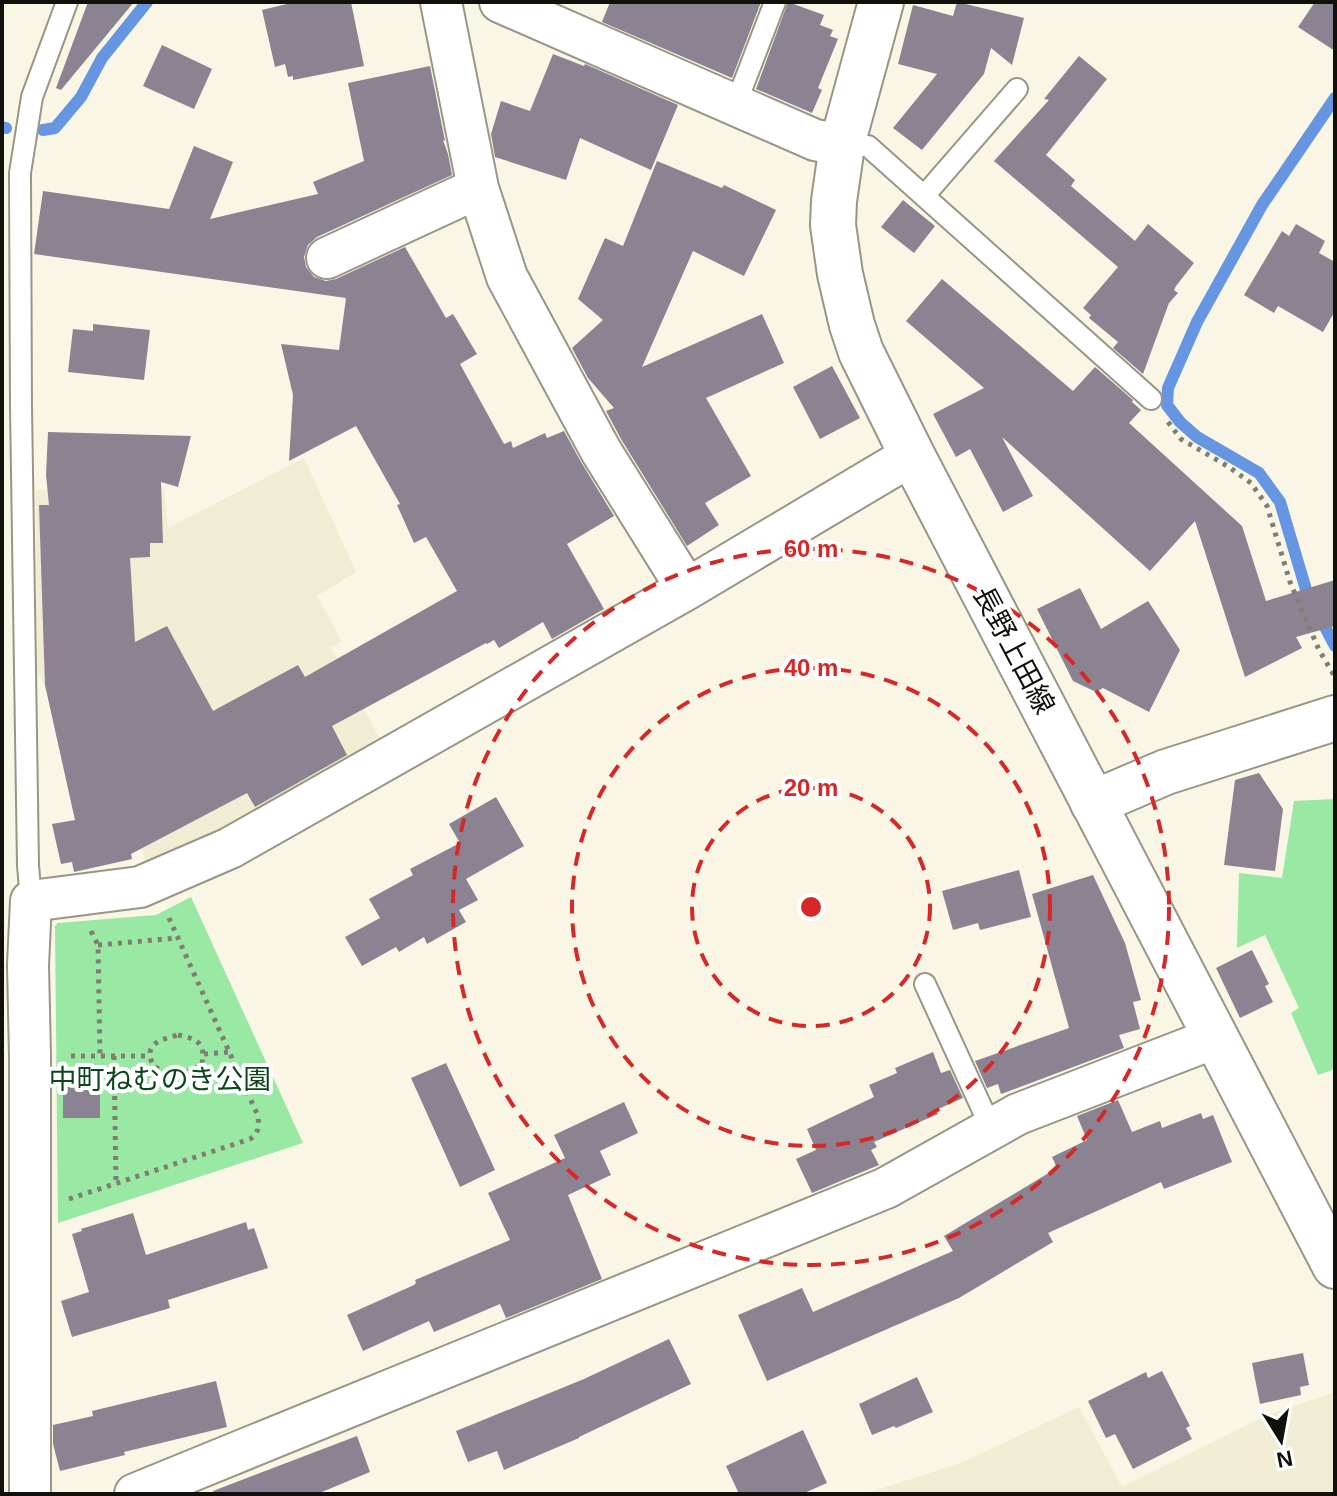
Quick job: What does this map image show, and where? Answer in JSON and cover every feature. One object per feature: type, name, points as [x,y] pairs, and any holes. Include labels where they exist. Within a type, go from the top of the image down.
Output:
[{"type":"main road","name":"長野上田線","points":[[881,2],[842,145],[834,201],[833,225],[840,274],[861,352],[1335,1266]]},
{"type":"main road","points":[[1093,803],[1166,772],[1335,718]]},
{"type":"street","points":[[441,2],[478,188],[507,277],[601,451],[687,589]]},
{"type":"street","points":[[500,2],[815,140],[842,145]]},
{"type":"street","points":[[327,258],[478,188]]},
{"type":"street","points":[[30,1494],[28,965],[31,901],[140,887],[230,848],[687,589],[912,455]]},
{"type":"street","points":[[135,1494],[886,1188],[1018,1114],[1217,1037]]},
{"type":"lane","points":[[31,901],[21,437],[20,173],[32,97],[67,2]]},
{"type":"lane","points":[[735,106],[775,2]]},
{"type":"lane","points":[[924,196],[1017,89]]},
{"type":"lane","points":[[842,145],[868,146],[1151,399]]},
{"type":"lane","points":[[925,984],[991,1128]]},
{"type":"path","points":[[1151,399],[1181,439],[1251,483],[1267,506],[1290,582],[1319,650],[1335,677]]},
{"type":"path","points":[[30,1211],[250,1139],[256,1134],[258,1116],[167,913],[164,877]]},
{"type":"path","points":[[73,896],[98,945],[100,1056]]},
{"type":"path","points":[[98,945],[177,938]]},
{"type":"path","points":[[178,1035],[200,1043],[204,1054],[202,1064],[193,1071],[181,1074],[154,1067],[150,1056],[156,1042],[178,1035]]},
{"type":"path","points":[[204,1054],[229,1052]]},
{"type":"path","points":[[30,1056],[150,1056]]},
{"type":"path","points":[[114,1056],[116,1184]]},
{"type":"shaded area","points":[[304,458],[356,572],[317,596],[342,641],[331,647],[385,748],[148,873],[117,737],[78,744],[37,672],[36,490],[164,489],[168,528]]},
{"type":"shaded area","points":[[1335,1392],[1335,1494],[864,1494],[961,1463],[1079,1407],[1122,1487],[1267,1415]]},
{"type":"green space","points":[[1335,799],[1335,1069],[1318,1075],[1291,1013],[1299,1008],[1265,935],[1237,948],[1239,873],[1282,878],[1294,801]]},
{"type":"green space","name":"中町ねむのき公園","points":[[191,897],[303,1143],[58,1223],[55,926],[58,923],[156,915]]},
{"type":"building","points":[[88,2],[134,2],[61,90],[56,88]]},
{"type":"building","points":[[295,2],[351,2],[364,66],[293,80],[293,76],[288,77],[285,64],[275,67],[262,10]]},
{"type":"building","points":[[610,2],[761,2],[732,78],[602,22]]},
{"type":"building","points":[[788,2],[824,15],[820,25],[833,30],[830,36],[838,39],[818,88],[822,90],[812,113],[756,89]]},
{"type":"building","points":[[957,2],[1024,18],[1012,65],[991,48],[984,74],[922,150],[893,128],[937,74],[898,64],[913,5],[953,16]]},
{"type":"building","points":[[1315,2],[1335,2],[1335,51],[1298,27]]},
{"type":"building","points":[[162,45],[212,69],[194,109],[143,86]]},
{"type":"building","points":[[553,54],[585,64],[678,105],[651,170],[580,138],[566,180],[495,157],[491,134],[501,101],[530,111]]},
{"type":"building","points":[[1079,56],[1107,79],[1046,155],[1075,180],[1071,186],[1135,241],[1148,224],[1194,263],[1174,290],[1178,293],[1169,303],[1143,374],[1113,348],[1118,342],[1089,318],[1091,315],[1083,308],[1118,267],[994,161],[1049,100],[1044,99]]},
{"type":"building","points":[[430,66],[452,175],[317,237],[308,245],[304,257],[306,267],[314,277],[326,281],[336,279],[405,247],[446,318],[453,314],[477,354],[460,364],[504,444],[511,441],[513,448],[545,433],[547,438],[564,431],[614,516],[567,544],[604,609],[552,639],[543,622],[499,648],[494,640],[486,643],[332,726],[347,755],[255,807],[247,793],[131,854],[132,859],[74,872],[72,862],[61,864],[52,824],[75,820],[45,685],[39,505],[49,505],[46,475],[48,432],[191,436],[178,487],[161,482],[163,543],[150,543],[150,557],[130,558],[135,642],[167,626],[213,711],[298,665],[305,677],[457,591],[426,537],[414,543],[397,505],[400,504],[356,426],[289,461],[293,395],[281,344],[339,350],[346,298],[34,254],[43,191],[169,209],[194,146],[233,162],[210,219],[318,194],[313,182],[364,161],[348,83]]},
{"type":"building","points":[[657,161],[722,188],[724,185],[776,210],[744,276],[693,251],[642,367],[762,314],[784,363],[706,398],[751,476],[705,503],[719,525],[687,546],[606,411],[614,408],[588,378],[572,348],[603,320],[578,299],[605,238],[623,246]]},
{"type":"building","points":[[903,200],[935,226],[914,253],[881,227]]},
{"type":"building","points":[[1296,224],[1325,241],[1319,253],[1335,262],[1335,311],[1323,332],[1278,306],[1274,313],[1244,295],[1282,231],[1289,236]]},
{"type":"building","points":[[942,279],[1073,391],[1095,367],[1133,400],[1141,410],[1129,423],[1242,526],[1266,601],[1335,580],[1335,626],[1296,637],[1302,648],[1245,677],[1195,521],[1150,571],[1002,437],[1033,496],[1003,512],[970,449],[956,457],[933,414],[984,388],[906,321]]},
{"type":"building","points":[[93,324],[150,330],[144,380],[68,372],[73,329],[93,331]]},
{"type":"building","points":[[832,366],[860,418],[820,439],[793,387]]},
{"type":"building","points":[[1080,588],[1101,629],[1148,601],[1180,650],[1149,712],[1103,688],[1096,692],[1073,681],[1037,609]]},
{"type":"building","points":[[1259,773],[1283,809],[1275,871],[1224,865],[1235,780]]},
{"type":"building","points":[[496,797],[524,846],[466,879],[478,900],[459,910],[466,922],[427,944],[424,937],[399,952],[396,947],[362,966],[345,937],[380,918],[369,899],[413,875],[410,869],[460,843],[449,824]]},
{"type":"building","points":[[1019,870],[1031,917],[980,930],[978,923],[953,930],[942,891]]},
{"type":"building","points":[[1093,875],[1125,943],[1141,1000],[1133,1002],[1140,1029],[1119,1035],[1124,1048],[1001,1094],[998,1084],[987,1088],[975,1061],[1069,1028],[1032,894]]},
{"type":"building","points":[[1252,950],[1269,984],[1265,986],[1273,1002],[1240,1018],[1216,968]]},
{"type":"building","points":[[933,1052],[941,1073],[950,1070],[963,1098],[936,1110],[938,1114],[874,1142],[877,1147],[871,1150],[879,1165],[812,1193],[796,1159],[816,1150],[807,1129],[874,1097],[869,1085],[897,1073],[895,1068]]},
{"type":"building","points":[[446,1063],[495,1170],[460,1187],[411,1078]]},
{"type":"building","points":[[63,1087],[100,1087],[100,1118],[63,1118]]},
{"type":"building","points":[[1118,1100],[1132,1132],[1160,1121],[1162,1128],[1201,1113],[1203,1119],[1213,1115],[1232,1162],[1164,1189],[1161,1182],[1048,1233],[1053,1242],[959,1298],[767,1381],[738,1315],[802,1288],[813,1312],[953,1251],[944,1236],[1057,1168],[1052,1157],[1087,1140],[1077,1116]]},
{"type":"building","points":[[624,1102],[638,1133],[600,1151],[611,1175],[568,1195],[602,1279],[506,1318],[500,1304],[434,1332],[429,1321],[363,1351],[347,1315],[414,1285],[415,1280],[510,1240],[488,1193],[565,1158],[554,1135]]},
{"type":"building","points":[[133,1213],[146,1255],[246,1222],[248,1230],[254,1228],[268,1268],[168,1300],[170,1308],[72,1337],[61,1301],[89,1292],[72,1234]]},
{"type":"building","points":[[669,1339],[691,1384],[504,1470],[497,1451],[468,1462],[456,1431],[584,1379]]},
{"type":"building","points":[[1303,1353],[1309,1385],[1300,1387],[1301,1395],[1260,1404],[1252,1363]]},
{"type":"building","points":[[1162,1371],[1190,1426],[1186,1428],[1192,1439],[1133,1469],[1115,1434],[1106,1438],[1088,1401],[1146,1372],[1148,1378]]},
{"type":"building","points":[[917,1377],[933,1412],[872,1435],[859,1404]]},
{"type":"building","points":[[216,1381],[227,1427],[60,1471],[53,1444],[53,1425],[93,1416],[92,1411]]},
{"type":"building","points":[[803,1430],[827,1483],[802,1494],[739,1494],[726,1466]]},
{"type":"building","points":[[357,1436],[370,1472],[317,1494],[214,1494],[213,1491]]},
{"type":"waterway","points":[[43,130],[55,128],[81,97],[102,58],[147,2]]},
{"type":"waterway","points":[[1335,98],[1262,205],[1197,322],[1168,388],[1167,405],[1197,437],[1259,473],[1280,502],[1307,593],[1335,646]]},
{"type":"waterway","points":[[2,127],[6,128]]}]
